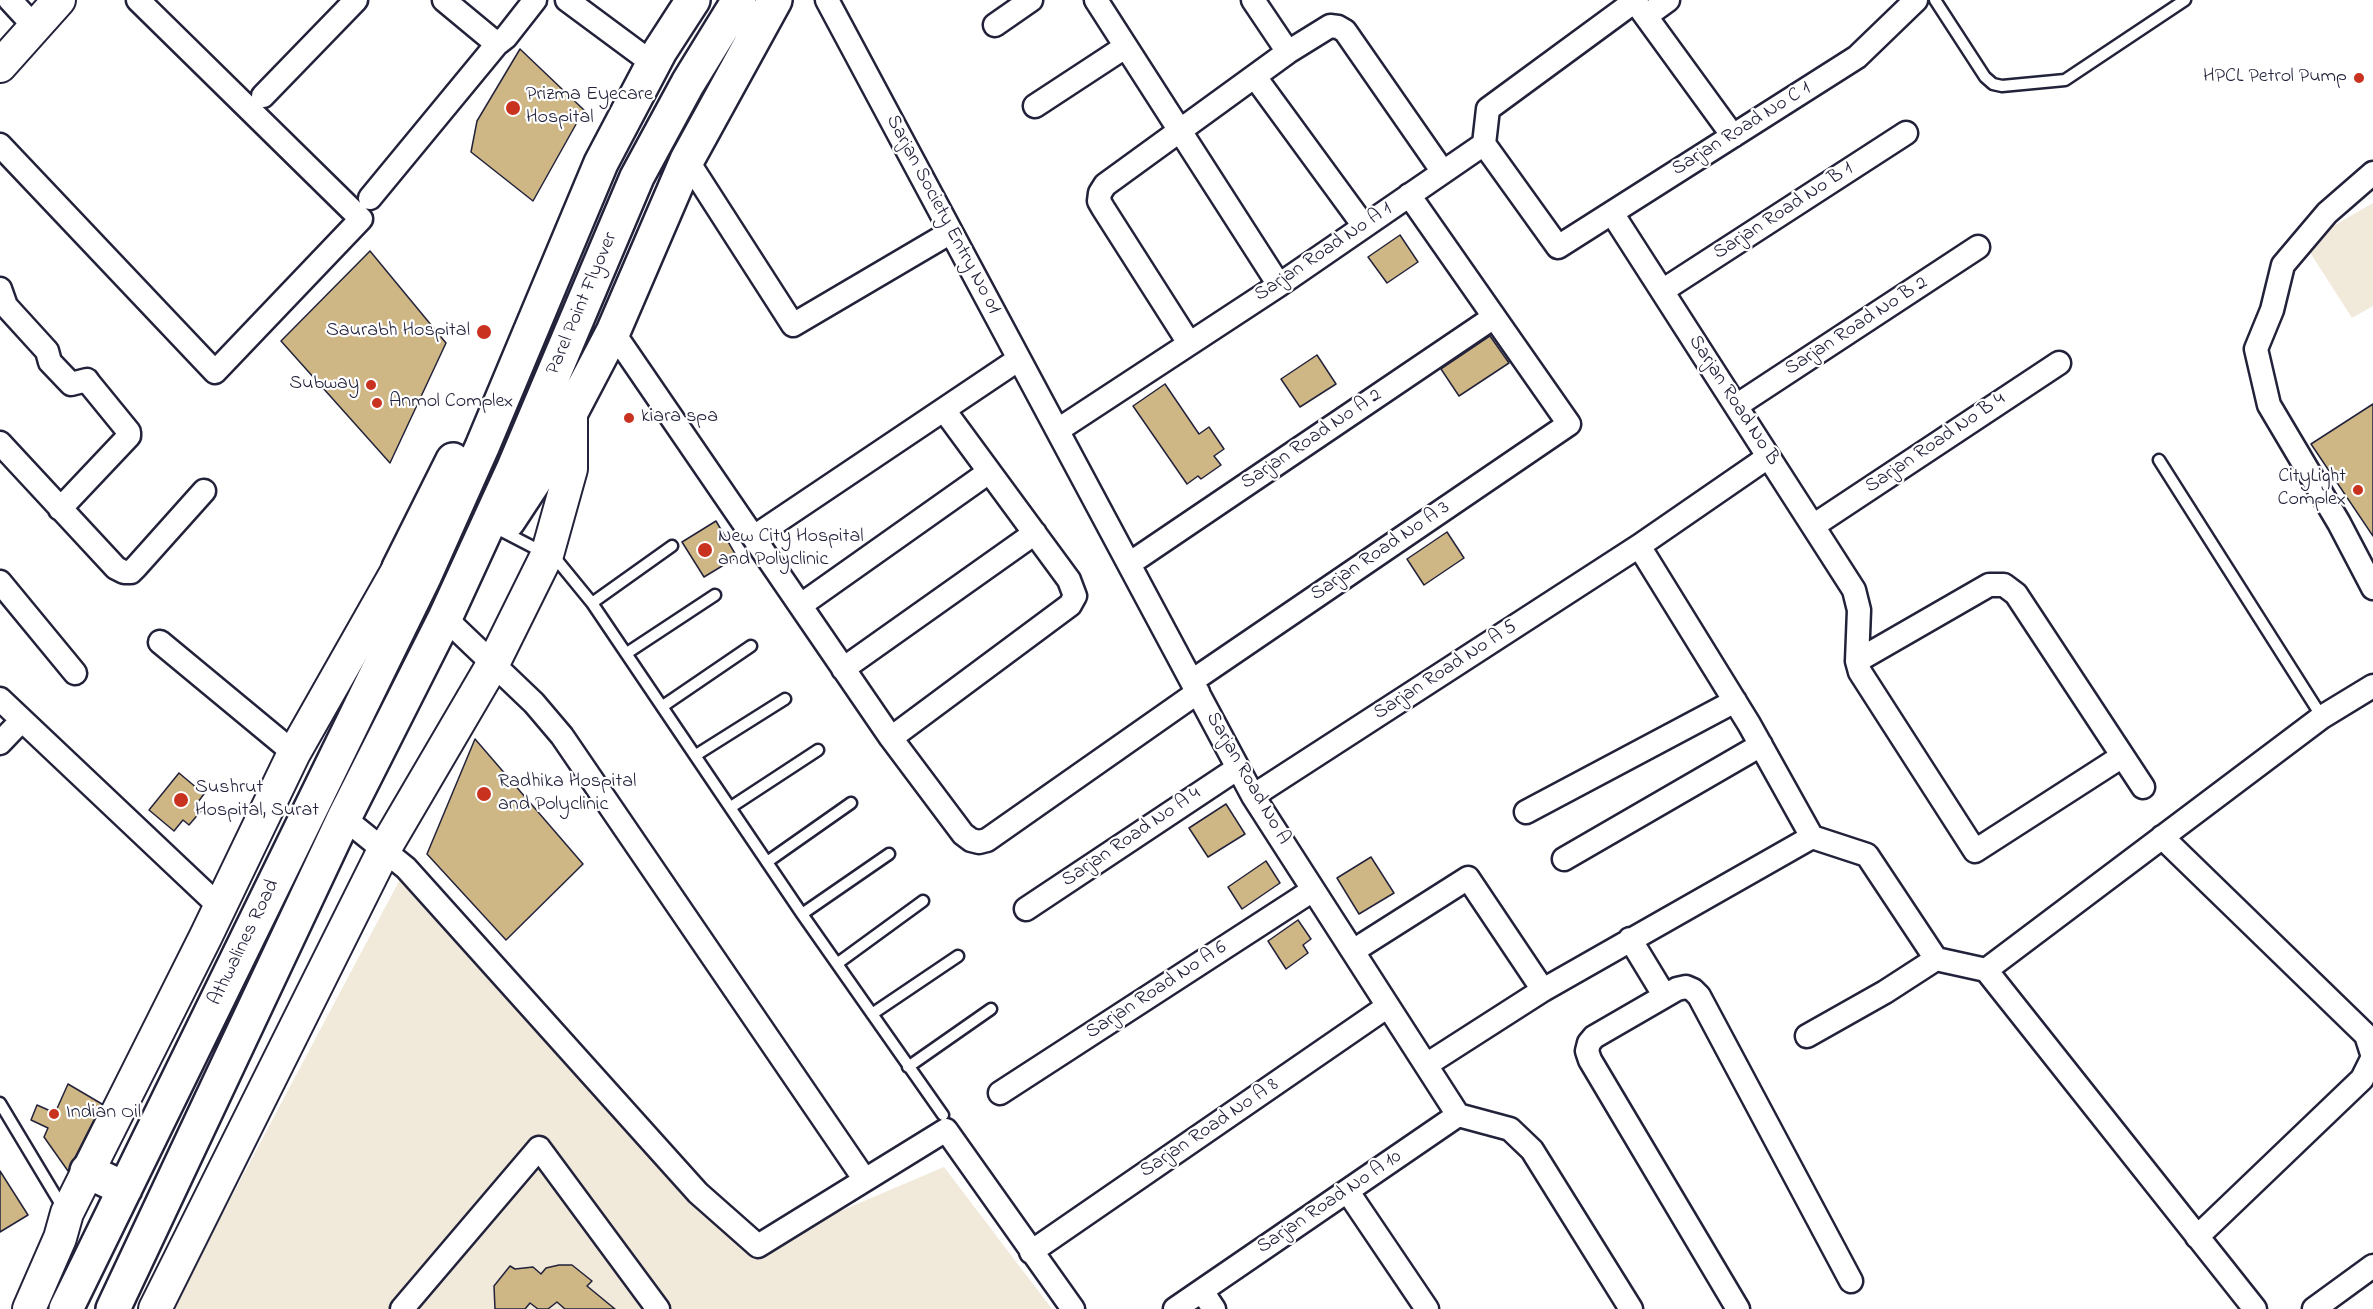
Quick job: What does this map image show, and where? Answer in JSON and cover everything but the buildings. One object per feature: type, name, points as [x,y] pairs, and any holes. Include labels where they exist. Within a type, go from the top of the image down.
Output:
[{"type":"main road","points":[[412,572],[469,429],[584,161],[644,57],[669,0]]},
{"type":"main road","name":"Parel Point Flyover","points":[[412,572],[482,447],[601,163],[660,51],[693,0]]},
{"type":"main road","name":"Parel Point Flyover","points":[[445,618],[513,470],[637,177],[688,83],[739,0]]},
{"type":"main road","points":[[445,618],[537,477],[613,332],[687,160],[775,0]]},
{"type":"main road","name":"Athwalines Road","points":[[66,1309],[125,1189],[412,572]]},
{"type":"main road","name":"Athwalines Road","points":[[113,1309],[344,818],[445,618]]},
{"type":"main road","points":[[87,1171],[125,1189]]},
{"type":"street","points":[[10,0],[36,27]]},
{"type":"street","points":[[0,66],[59,0]]},
{"type":"street","points":[[0,145],[215,372],[361,219],[138,0]]},
{"type":"street","points":[[263,96],[356,0]]},
{"type":"street","points":[[444,0],[497,44]]},
{"type":"street","points":[[370,198],[497,44],[507,37],[535,0]]},
{"type":"street","points":[[567,0],[644,57]]},
{"type":"street","name":"Sarjan Society Entry No 01","points":[[827,0],[1058,430]]},
{"type":"street","points":[[995,25],[1031,0]]},
{"type":"street","points":[[1096,0],[1279,285]]},
{"type":"street","points":[[1253,0],[1288,52]]},
{"type":"street","points":[[1484,144],[1488,109],[1639,6],[1668,0]]},
{"type":"street","name":"Sarjan Road No C 1","points":[[1484,144],[1558,247],[1857,57],[1916,0]]},
{"type":"street","points":[[1639,6],[1733,136]]},
{"type":"street","points":[[1189,343],[1099,201],[1100,193],[1105,185],[1288,52],[1330,26],[1345,31],[1443,172]]},
{"type":"street","points":[[1035,106],[1125,47]]},
{"type":"street","points":[[1255,77],[1364,226]]},
{"type":"street","name":"Sarjan Road No B 1","points":[[1662,291],[1906,133]]},
{"type":"street","name":"Sarjan Road No A 1","points":[[1058,430],[1279,285],[1484,144]]},
{"type":"street","points":[[687,160],[793,325],[951,232]]},
{"type":"street","points":[[2373,173],[2327,213],[2283,265],[2272,310],[2256,349],[2269,405],[2339,523],[2373,588]]},
{"type":"street","points":[[1408,195],[1494,317]]},
{"type":"street","name":"Sarjan Road No B","points":[[1612,213],[1854,590],[1858,610],[1857,661]]},
{"type":"street","name":"Sarjan Road No B 2","points":[[1736,406],[1978,247]]},
{"type":"street","points":[[0,289],[6,306],[47,351],[50,362],[71,384],[87,380],[129,432],[129,436],[60,509]]},
{"type":"street","name":"Sarjan Road No A 3","points":[[891,738],[963,834],[979,842],[987,840],[1195,686],[1569,424],[1494,317]]},
{"type":"street","name":"Sarjan Road No A 2","points":[[1129,564],[1494,317]]},
{"type":"street","points":[[613,332],[891,738],[1074,600],[1075,596],[1073,585],[944,410]]},
{"type":"street","points":[[754,537],[1019,359]]},
{"type":"street","name":"Sarjan Road No B 4","points":[[1813,526],[2059,363]]},
{"type":"street","points":[[155,1309],[384,850],[493,664],[547,555],[571,469],[571,412]]},
{"type":"street","name":"Sarjan Road No A","points":[[1058,430],[1253,796],[1458,1115]]},
{"type":"street","points":[[0,443],[116,568],[124,572],[131,572],[204,491]]},
{"type":"street","name":"Sarjan Road No A 5","points":[[1253,796],[1639,546],[1768,457]]},
{"type":"street","points":[[801,605],[989,472]]},
{"type":"street","points":[[843,669],[1035,533]]},
{"type":"street","points":[[1639,546],[1761,745],[1812,837],[1867,855],[1936,959],[1986,970],[2255,1309]]},
{"type":"street","points":[[29,1309],[60,1238],[66,1213],[220,907],[294,753],[412,572]]},
{"type":"street","points":[[0,582],[75,673]]},
{"type":"street","points":[[2121,757],[1975,851],[1865,682],[1857,661],[1989,585],[2004,585],[2016,594],[2121,757],[2143,787]]},
{"type":"street","points":[[445,618],[534,703],[562,736],[865,1180]]},
{"type":"street","points":[[160,642],[294,753]]},
{"type":"street","points":[[1986,970],[2322,717],[2373,686]]},
{"type":"street","points":[[0,699],[220,907]]},
{"type":"street","points":[[1526,812],[1734,701]]},
{"type":"street","points":[[0,743],[22,720]]},
{"type":"street","points":[[1564,860],[1761,745]]},
{"type":"street","name":"Sarjan Road No A 4","points":[[1026,909],[1238,768]]},
{"type":"street","points":[[344,818],[406,868],[698,1193],[758,1246],[946,1130],[1073,1309]]},
{"type":"street","points":[[1426,1065],[1543,990],[1812,837]]},
{"type":"street","points":[[2162,837],[2366,1035],[2373,1057],[2362,1079],[2197,1237]]},
{"type":"street","points":[[1353,951],[1468,878],[1543,990]]},
{"type":"street","name":"Sarjan Road No A 6","points":[[1000,1093],[1313,890]]},
{"type":"street","points":[[1630,939],[1664,995]]},
{"type":"street","points":[[1807,1036],[1885,992],[1936,959]]},
{"type":"street","points":[[1738,1309],[1596,1070],[1587,1051],[1594,1037],[1664,995],[1686,987],[1699,996],[1851,1281]]},
{"type":"street","name":"Sarjan Road No A 8","points":[[1031,1251],[1388,1006]]},
{"type":"street","points":[[1458,1115],[1510,1129],[1532,1150],[1631,1309]]},
{"type":"street","name":"Sarjan Road No A 10","points":[[1175,1309],[1208,1300],[1348,1192],[1458,1115]]},
{"type":"street","points":[[402,1309],[539,1148],[658,1309]]},
{"type":"street","points":[[1348,1192],[1426,1309]]},
{"type":"street","points":[[2314,1309],[2372,1272]]},
{"type":"lane","points":[[1935,0],[1984,77],[1993,84],[2002,86],[2065,80],[2185,0]]},
{"type":"lane","points":[[2158,460],[2322,717]]},
{"type":"lane","points":[[502,531],[555,559],[592,603],[766,862],[942,1115]]},
{"type":"lane","points":[[592,603],[672,546]]},
{"type":"lane","points":[[627,653],[715,595]]},
{"type":"lane","points":[[663,706],[751,646]]},
{"type":"lane","points":[[696,755],[785,699]]},
{"type":"lane","points":[[731,807],[818,750]]},
{"type":"lane","points":[[766,862],[851,803]]},
{"type":"lane","points":[[802,914],[890,854]]},
{"type":"lane","points":[[838,963],[923,901]]},
{"type":"lane","points":[[872,1014],[958,956]]},
{"type":"lane","points":[[908,1066],[991,1010]]},
{"type":"lane","points":[[0,1103],[66,1213]]},
{"type":"shaded area","points":[[2373,203],[2373,306],[2352,318],[2304,243]]},
{"type":"shaded area","points":[[406,868],[758,1246],[944,1167],[1052,1309],[172,1309]]},
{"type":"place","name":"HPCL Petrol Pump","points":[[2359,78]]},
{"type":"place","name":"Prizma Eyecare Hospital","points":[[513,108]]},
{"type":"place","name":"Saurabh Hospital","points":[[484,332]]},
{"type":"place","name":"Subway","points":[[371,385]]},
{"type":"place","name":"Anmol Complex","points":[[377,403]]},
{"type":"place","name":"kiara spa","points":[[629,418]]},
{"type":"place","name":"CityLight Complex","points":[[2358,490]]},
{"type":"place","name":"New City Hospital and Polyclinic","points":[[705,550]]},
{"type":"place","name":"Radhika Hospital and Polyclinic","points":[[484,794]]},
{"type":"place","name":"Sushrut Hospital, Surat","points":[[181,800]]},
{"type":"place","name":"Indian Oil","points":[[54,1114]]}]
